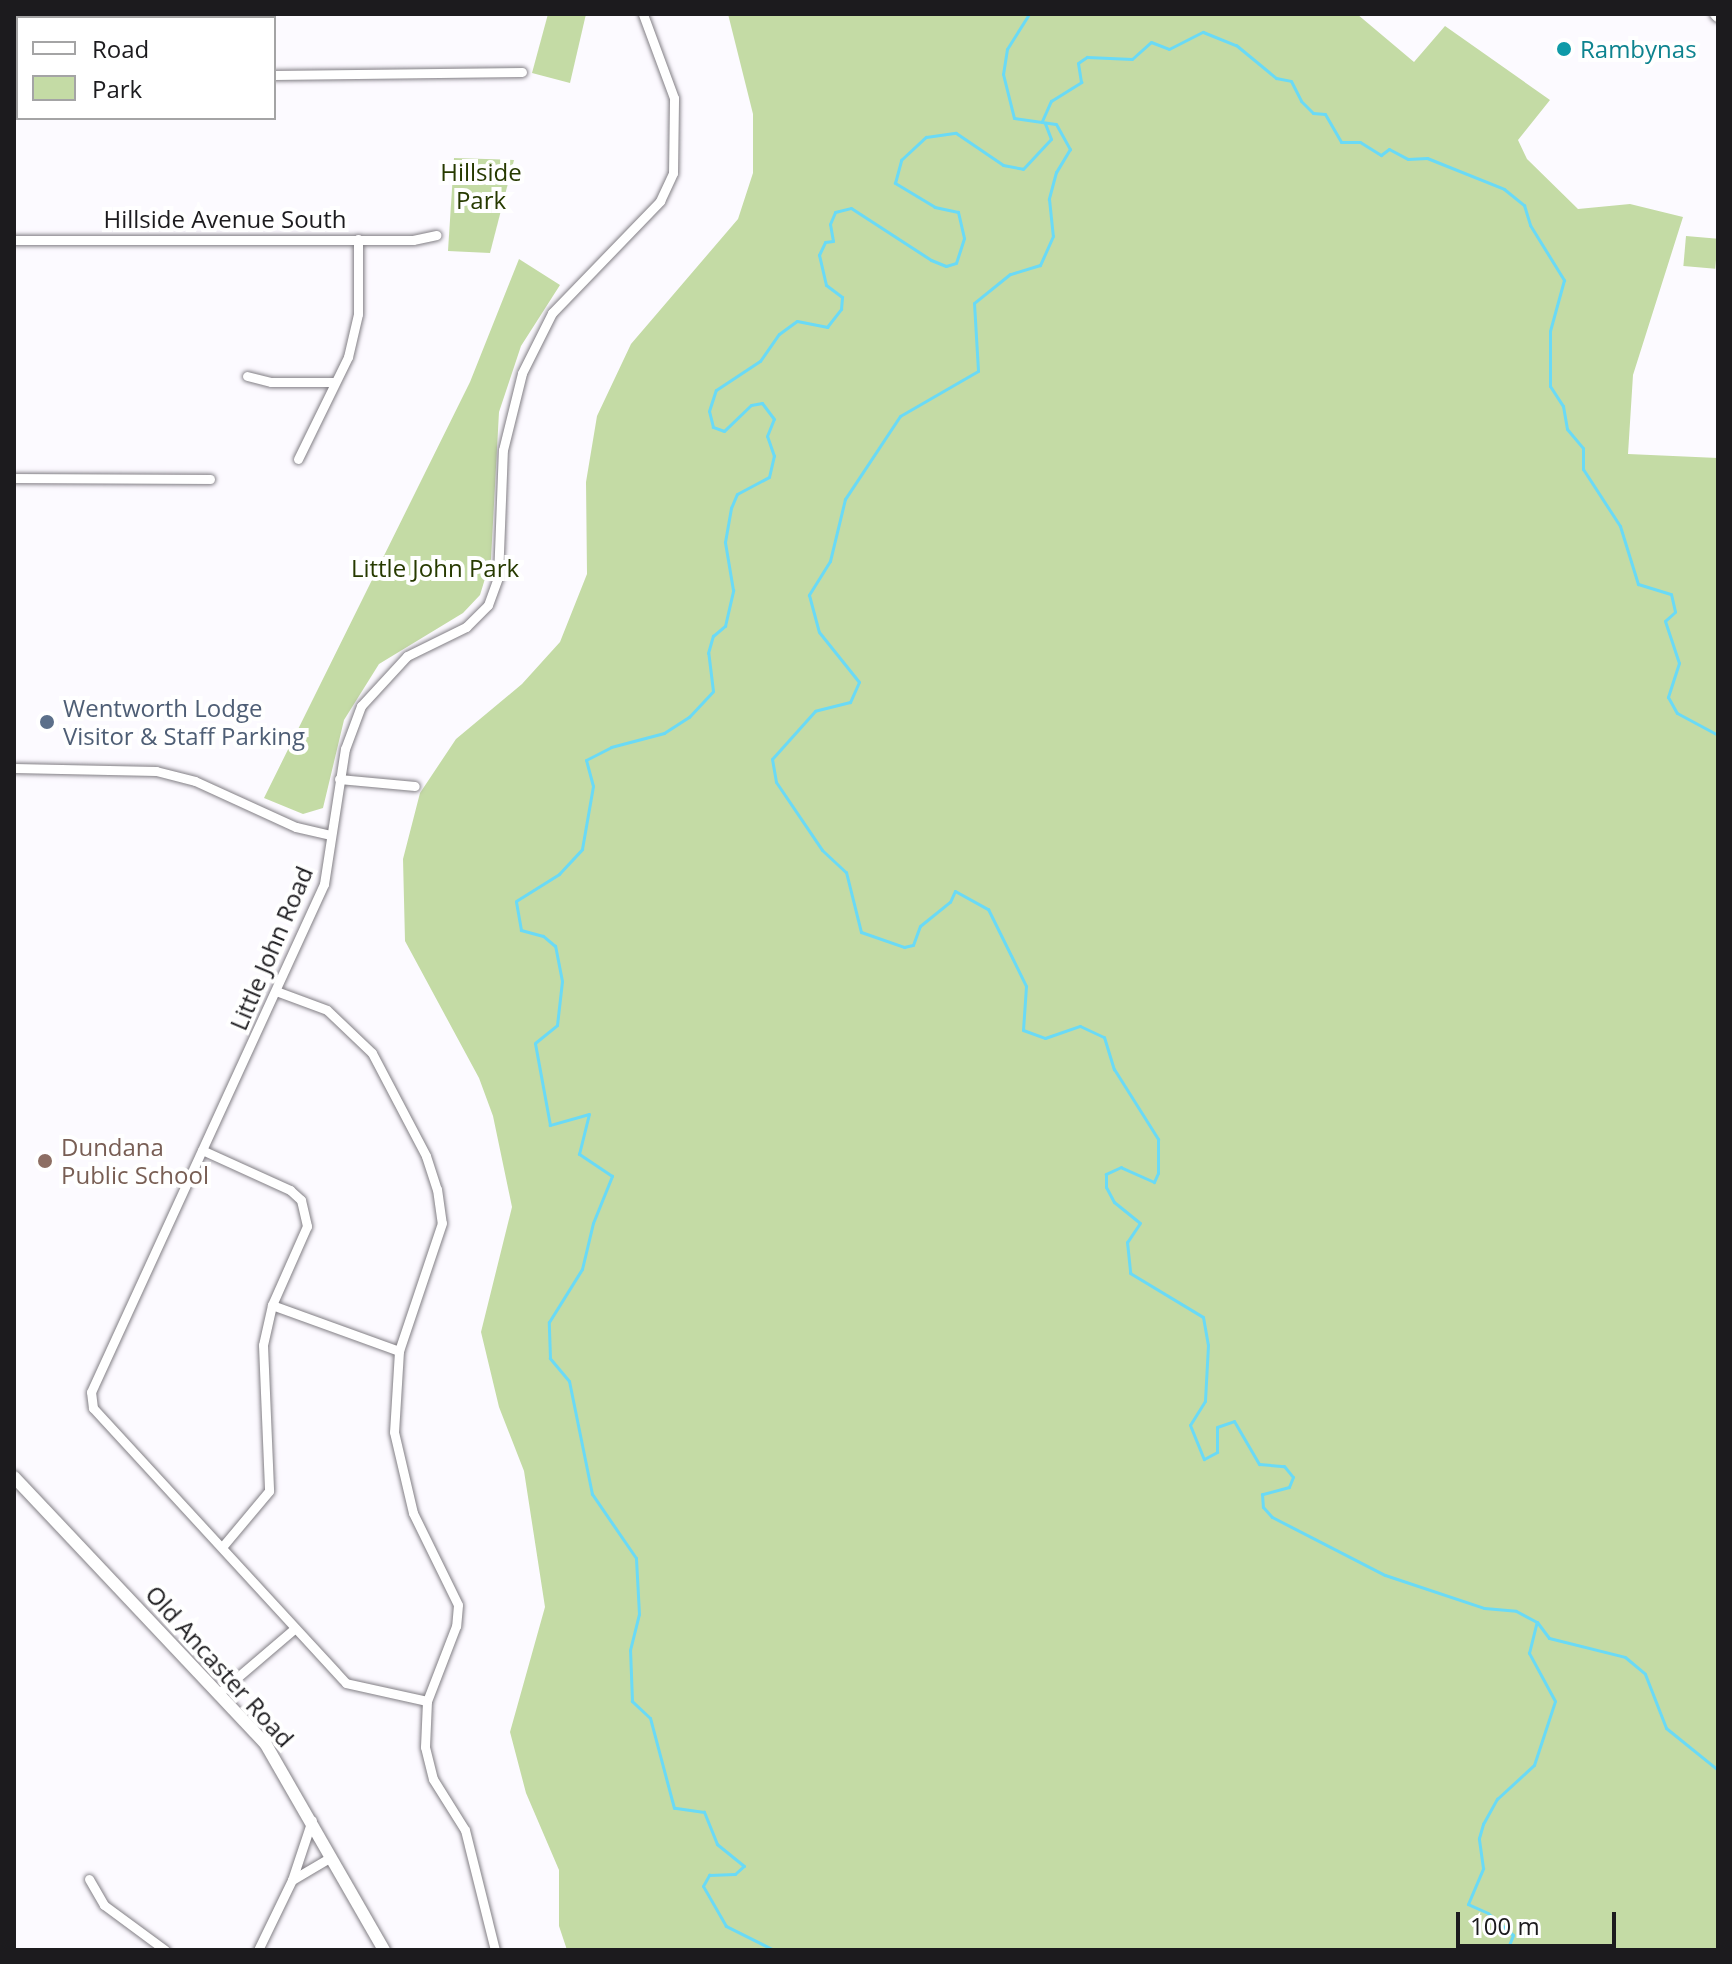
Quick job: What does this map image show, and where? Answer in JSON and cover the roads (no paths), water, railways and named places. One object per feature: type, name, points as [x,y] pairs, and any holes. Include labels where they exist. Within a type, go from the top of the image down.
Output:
[{"type":"street","name":"Little John Road","points":[[427,1701],[346,1683],[93,1408],[91,1392],[324,884],[339,779],[352,725],[373,688],[407,656],[466,627],[488,605],[498,578],[503,450],[522,373],[552,313],[660,201],[673,173],[674,98],[643,14]]},
{"type":"street","points":[[276,75],[522,72]]},
{"type":"street","name":"Hillside Avenue South","points":[[14,240],[358,239],[436,235]]},
{"type":"street","points":[[298,459],[348,357],[358,314],[358,239]]},
{"type":"street","points":[[247,376],[271,382],[334,382]]},
{"type":"street","points":[[14,478],[210,479]]},
{"type":"street","points":[[14,768],[156,771],[195,781],[296,827],[331,835]]},
{"type":"street","points":[[339,779],[415,786]]},
{"type":"street","points":[[276,991],[327,1010],[350,1028],[372,1053],[426,1156],[442,1223],[399,1351],[393,1392],[400,1472],[413,1513],[458,1605],[456,1626],[427,1701],[425,1747],[433,1779],[465,1830],[495,1950]]},
{"type":"street","points":[[202,1150],[290,1190],[301,1200],[307,1226],[272,1305],[262,1384],[269,1491],[223,1546]]},
{"type":"street","points":[[272,1305],[399,1351]]},
{"type":"street","name":"Old Ancaster Road","points":[[14,1477],[265,1743],[384,1950]]},
{"type":"street","points":[[219,1693],[294,1629]]},
{"type":"street","points":[[258,1950],[292,1880],[312,1820]]},
{"type":"street","points":[[292,1880],[331,1857]]},
{"type":"street","points":[[89,1879],[104,1905],[165,1950]]},
{"type":"waterway","points":[[1029,14],[1007,49],[1003,74],[1014,118],[1056,124],[1070,149],[1056,172],[1049,199],[1053,236],[1040,265],[1010,274],[974,303],[978,371],[900,416],[845,499],[830,561],[809,595],[819,632],[859,682],[850,702],[815,711],[772,759],[776,782],[822,850],[846,872],[861,932],[904,947],[913,945],[920,926],[950,902],[955,891],[988,909],[1026,986],[1023,1030],[1045,1038],[1080,1026],[1104,1037],[1114,1069],[1158,1139],[1158,1173],[1154,1182],[1121,1167],[1106,1174],[1106,1187],[1114,1202],[1140,1223],[1127,1242],[1130,1273],[1203,1317],[1208,1345],[1205,1401],[1190,1425],[1204,1459],[1217,1452],[1217,1427],[1234,1421],[1259,1464],[1284,1466],[1293,1477],[1289,1487],[1262,1494],[1263,1507],[1272,1517],[1385,1575],[1484,1608],[1516,1611],[1537,1622],[1549,1638],[1625,1657],[1645,1674],[1666,1728],[1718,1770]]},
{"type":"waterway","points":[[1042,121],[1051,101],[1081,82],[1078,63],[1087,57],[1132,59],[1151,42],[1169,49],[1203,32],[1236,45],[1276,78],[1291,81],[1301,101],[1313,113],[1325,114],[1341,142],[1360,142],[1381,155],[1389,149],[1408,159],[1427,158],[1504,189],[1524,205],[1530,225],[1564,280],[1550,331],[1550,386],[1563,406],[1567,429],[1583,448],[1583,469],[1620,526],[1638,584],[1671,594],[1675,612],[1665,621],[1679,663],[1668,697],[1677,713],[1718,735]]},
{"type":"waterway","points":[[774,1950],[726,1926],[703,1886],[709,1875],[735,1874],[744,1866],[717,1844],[704,1812],[674,1808],[650,1718],[632,1701],[630,1650],[639,1614],[636,1558],[592,1494],[569,1381],[550,1358],[549,1322],[582,1269],[593,1223],[612,1176],[579,1154],[589,1114],[550,1125],[535,1043],[557,1025],[562,981],[555,946],[543,936],[521,930],[516,901],[559,874],[582,849],[593,786],[586,760],[611,747],[664,733],[689,717],[713,691],[708,653],[713,636],[725,626],[733,590],[725,542],[731,508],[737,494],[769,477],[774,456],[767,436],[774,419],[762,403],[751,405],[724,431],[713,427],[709,411],[716,390],[760,361],[779,334],[797,321],[827,327],[841,309],[842,297],[826,285],[819,255],[825,242],[833,241],[830,224],[835,212],[851,208],[931,260],[946,266],[956,263],[964,238],[958,212],[935,207],[895,183],[901,160],[926,137],[956,133],[1003,165],[1023,169],[1051,139],[1045,123]]},
{"type":"waterway","points":[[1507,1950],[1513,1935],[1488,1913],[1468,1904],[1483,1868],[1479,1838],[1483,1824],[1497,1799],[1534,1765],[1555,1701],[1529,1653],[1537,1622]]},
{"type":"place","name":"Rambynas","points":[[1564,49]]},
{"type":"place","name":"Wentworth Lodge Visitor & Staff Parking","points":[[47,722]]},
{"type":"place","name":"Dundana Public School","points":[[45,1161]]},
{"type":"park label","name":"Hillside Park","points":[[481,186]]},
{"type":"park label","name":"Little John Park","points":[[435,568]]}]
